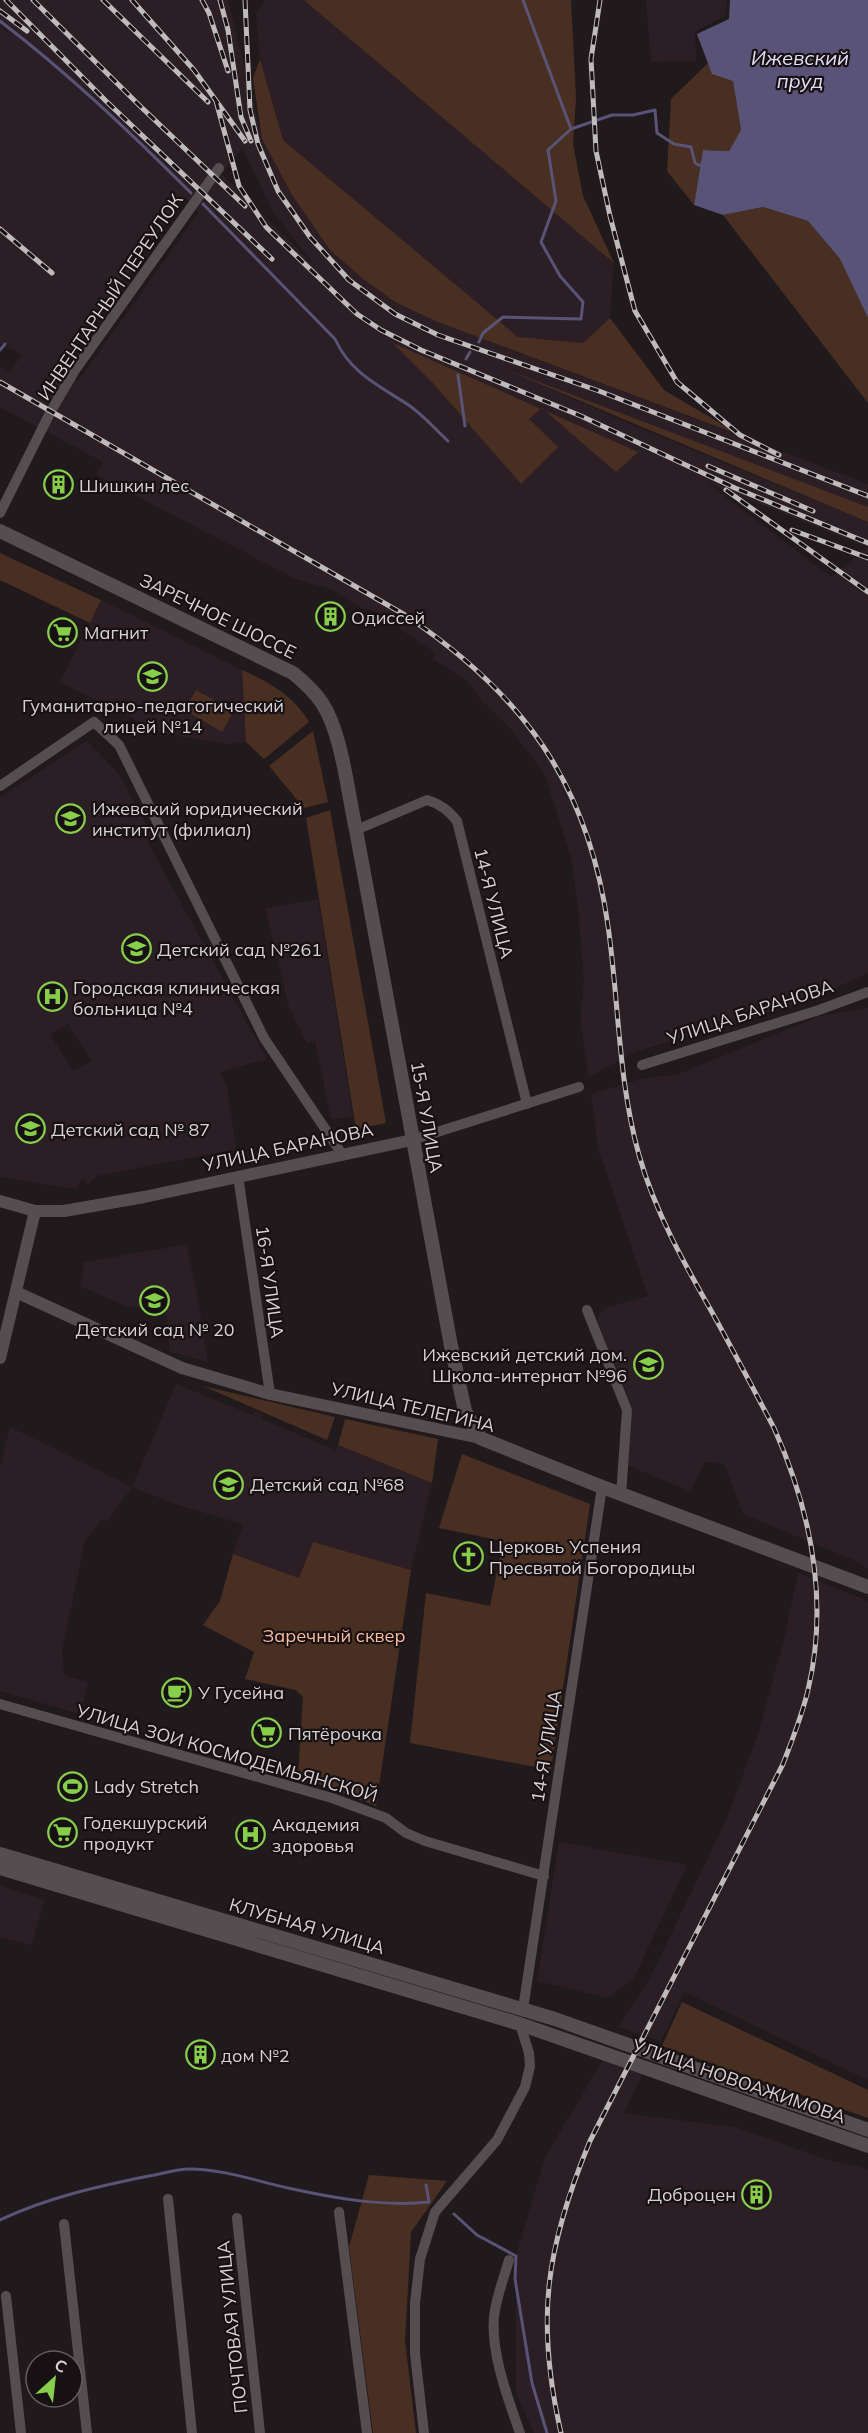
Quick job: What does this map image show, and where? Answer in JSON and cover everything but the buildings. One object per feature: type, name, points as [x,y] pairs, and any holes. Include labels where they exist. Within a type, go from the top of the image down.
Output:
[{"type":"main road","name":"ЗАРЕЧНОЕ ШОССЕ","points":[[0,531],[293,673],[311,688],[323,705],[339,748],[348,798]]},
{"type":"main road","name":"15-Я УЛИЦА","points":[[348,798],[356,830],[439,1289],[465,1411],[480,1438]]},
{"type":"main road","name":"УЛИЦА ТЕЛЕГИНА","points":[[480,1438],[621,1495],[868,1587]]},
{"type":"main road","name":"КЛУБНАЯ УЛИЦА","points":[[0,1854],[524,2009],[603,2037]]},
{"type":"main road","name":"КЛУБНАЯ УЛИЦА","points":[[0,1868],[520,2024],[598,2050]]},
{"type":"main road","points":[[520,2024],[524,2009]]},
{"type":"main road","name":"УЛИЦА НОВОАЖИМОВА","points":[[603,2037],[868,2130]]},
{"type":"main road","name":"УЛИЦА НОВОАЖИМОВА","points":[[598,2050],[868,2146]]},
{"type":"street","name":"ИНВЕНТАРНЫЙ ПЕРЕУЛОК","points":[[0,513],[51,411],[75,370],[219,168]]},
{"type":"street","points":[[0,786],[94,722],[119,745],[264,1038],[342,1154]]},
{"type":"street","name":"14-Я УЛИЦА","points":[[356,830],[427,800],[437,803],[450,812],[457,821],[527,1104]]},
{"type":"street","name":"УЛИЦА БАРАНОВА","points":[[642,1065],[819,1010],[868,992]]},
{"type":"street","name":"УЛИЦА БАРАНОВА","points":[[0,1201],[35,1211],[64,1211],[144,1197],[412,1140],[579,1087]]},
{"type":"street","name":"16-Я УЛИЦА","points":[[238,1176],[270,1394]]},
{"type":"street","points":[[0,1358],[35,1211]]},
{"type":"street","name":"УЛИЦА ТЕЛЕГИНА","points":[[16,1292],[182,1368],[270,1394],[480,1438]]},
{"type":"street","points":[[587,1310],[627,1410],[621,1495]]},
{"type":"street","name":"14-Я УЛИЦА","points":[[524,2009],[602,1487]]},
{"type":"street","name":"УЛИЦА ЗОИ КОСМОДЕМЬЯНСКОЙ","points":[[0,1704],[322,1795],[386,1818],[406,1833],[425,1841],[544,1876]]},
{"type":"street","points":[[424,2433],[415,2354],[415,2302],[420,2259],[435,2212],[497,2140],[525,2087],[530,2066],[529,2053],[520,2024]]},
{"type":"street","points":[[168,2199],[192,2433]]},
{"type":"street","points":[[339,2212],[367,2433]]},
{"type":"street","name":"ПОЧТОВАЯ УЛИЦА","points":[[237,2218],[260,2433]]},
{"type":"street","points":[[64,2224],[87,2433]]},
{"type":"street","points":[[509,2260],[494,2312],[495,2343],[502,2382],[520,2433]]},
{"type":"street","points":[[6,2296],[21,2433]]},
{"type":"shaded area","points":[[0,0],[228,0],[262,139],[292,195],[330,250],[362,278],[395,302],[435,321],[868,484],[868,507],[519,375],[630,424],[868,522],[868,973],[805,1002],[637,1051],[588,1077],[580,1017],[584,983],[578,906],[571,857],[544,773],[509,727],[483,702],[466,680],[433,659],[435,653],[433,651],[400,629],[401,623],[361,608],[331,589],[296,579],[96,475],[103,462],[0,407],[0,366],[10,372],[22,354],[0,344],[0,27],[15,38],[0,24]],"holes":[[[242,147],[272,210],[316,267],[222,174]],[[185,197],[199,212],[78,381],[60,372],[104,305]],[[431,381],[542,408],[528,419],[558,447],[521,484]],[[707,483],[867,547],[831,577]]]},
{"type":"shaded area","points":[[265,0],[304,0],[614,262],[610,318],[583,343],[518,337],[283,140],[260,59],[256,14]]},
{"type":"shaded area","points":[[646,0],[727,0],[725,16],[695,31],[696,61],[651,62]]},
{"type":"shaded area","name":"Гуманитарно-педагогический лицей №14","points":[[101,600],[242,670],[246,742],[228,744],[162,733],[60,682]]},
{"type":"shaded area","points":[[87,741],[119,774],[154,839],[148,843],[267,1059],[220,1072],[227,1086],[236,1149],[97,1176],[88,1185],[82,1179],[76,1189],[0,1177],[0,797]],"holes":[[[68,1024],[92,1061],[73,1071],[50,1034]]]},
{"type":"shaded area","points":[[318,899],[353,1117],[331,1119],[315,1041],[307,1043],[289,1007],[265,908]]},
{"type":"shaded area","points":[[868,1008],[868,1569],[856,1561],[743,1514],[724,1464],[705,1462],[690,1491],[627,1465],[632,1407],[597,1321],[600,1313],[608,1307],[648,1296],[598,1148],[591,1094],[640,1079],[679,1074],[820,1016]]},
{"type":"shaded area","name":"Детский сад № 20","points":[[184,1245],[187,1247],[197,1294],[208,1362],[170,1352],[167,1313],[126,1306],[80,1286],[84,1262]]},
{"type":"shaded area","name":"Детский сад №68","points":[[176,1384],[253,1415],[256,1411],[262,1414],[261,1419],[336,1450],[338,1445],[432,1483],[411,1570],[313,1542],[299,1578],[233,1554],[243,1524],[178,1505],[132,1487]]},
{"type":"shaded area","points":[[10,1427],[132,1487],[107,1522],[102,1519],[85,1541],[62,1651],[64,1675],[88,1682],[80,1714],[0,1691],[0,1467]]},
{"type":"shaded area","points":[[798,1573],[868,1601],[868,2080],[684,1992],[661,2041],[618,2027],[650,1978],[728,1816],[759,1731],[785,1635]]},
{"type":"shaded area","points":[[559,1842],[687,1865],[634,1978],[607,1998],[537,1981]]},
{"type":"shaded area","points":[[0,1886],[44,1900],[32,1945],[0,1937]]},
{"type":"shaded area","points":[[603,2060],[642,2075],[624,2113],[735,2127],[825,2159],[868,2169],[868,2433],[534,2433],[516,2393],[516,2256],[545,2157]]},
{"type":"green space","points":[[304,0],[571,0],[576,98],[573,144],[583,196],[614,263]]},
{"type":"green space","points":[[260,59],[283,140],[518,337],[583,343],[610,318],[664,390],[740,435],[435,321],[395,302],[362,278],[330,250],[292,195],[262,139],[253,78]]},
{"type":"green space","points":[[708,63],[713,74],[733,80],[741,131],[729,151],[703,150],[694,205],[667,171],[671,99]]},
{"type":"green space","points":[[763,207],[808,221],[840,259],[868,317],[868,403],[723,215]]},
{"type":"green space","points":[[393,343],[541,409],[529,419],[558,447],[521,484],[431,381]]},
{"type":"green space","points":[[502,368],[868,507],[868,522]]},
{"type":"green space","points":[[545,411],[638,452],[616,472]]},
{"type":"green space","points":[[0,553],[101,600],[90,623],[0,580]]},
{"type":"green space","points":[[242,670],[288,697],[309,722],[264,759],[246,742]]},
{"type":"green space","points":[[196,690],[234,711],[222,732],[184,710]]},
{"type":"green space","points":[[313,731],[328,802],[304,808],[269,766]]},
{"type":"green space","points":[[330,810],[386,1123],[356,1129],[306,818]]},
{"type":"green space","points":[[203,1386],[335,1417],[327,1440]]},
{"type":"green space","points":[[345,1419],[438,1439],[432,1483],[338,1445]]},
{"type":"green space","points":[[462,1454],[590,1504],[551,1770],[410,1743],[426,1593],[490,1606],[503,1541],[439,1528]]},
{"type":"green space","name":"Заречный сквер","points":[[313,1542],[411,1570],[376,1806],[298,1776],[303,1697],[296,1690],[245,1679],[254,1652],[203,1625],[220,1601],[233,1554],[299,1578]]},
{"type":"green space","points":[[682,2002],[868,2090],[868,2118],[662,2046]]},
{"type":"green space","points":[[369,2175],[447,2181],[411,2232],[405,2341],[416,2433],[373,2433],[349,2247]]},
{"type":"water","name":"Ижевский пруд","points":[[730,0],[868,0],[868,318],[840,259],[808,221],[763,207],[723,215],[694,205],[703,150],[729,151],[741,130],[733,81],[712,74],[697,34],[729,19]]},
{"type":"waterway","points":[[523,0],[571,129],[612,115],[633,115],[655,110],[657,133],[674,144],[691,147],[695,163],[703,167]]},
{"type":"waterway","points":[[0,21],[98,104],[191,193]]},
{"type":"waterway","points":[[479,342],[483,333],[503,317],[581,319],[583,302],[560,276],[541,242],[556,201],[548,150],[571,129]]},
{"type":"waterway","points":[[203,204],[335,339],[349,361],[358,370],[410,406],[448,441]]},
{"type":"waterway","points":[[0,350],[5,344]]},
{"type":"waterway","points":[[466,359],[470,352]]},
{"type":"waterway","points":[[458,375],[465,426]]},
{"type":"waterway","points":[[0,2220],[36,2205],[73,2194],[184,2169],[214,2171],[358,2201],[429,2202],[426,2185]]},
{"type":"waterway","points":[[454,2214],[477,2235],[516,2256],[515,2279],[532,2383],[547,2433]]},
{"type":"railway","points":[[6,0],[106,101],[272,259]]},
{"type":"railway","points":[[33,0],[245,206]]},
{"type":"railway","points":[[103,0],[208,102]]},
{"type":"railway","points":[[132,0],[194,70],[245,141]]},
{"type":"railway","points":[[202,0],[209,13],[228,71]]},
{"type":"railway","points":[[220,0],[228,30],[241,117],[251,141]]},
{"type":"railway","points":[[245,0],[250,110],[258,144],[278,191],[310,237],[349,280],[395,314],[438,335],[599,391],[868,496]]},
{"type":"railway","points":[[600,0],[591,59],[596,151],[635,311],[677,382],[740,435],[779,455]]},
{"type":"railway","points":[[0,11],[27,31]]},
{"type":"railway","points":[[216,101],[239,186],[266,227],[357,314],[381,330],[421,350],[581,416],[735,488],[868,543]]},
{"type":"railway","points":[[0,229],[52,273]]},
{"type":"railway","points":[[0,382],[405,615],[447,645],[484,677],[516,710],[543,746],[566,786],[584,828],[598,875],[612,955],[627,1099],[639,1155],[653,1197],[681,1256],[774,1428],[798,1491],[807,1524],[816,1590],[817,1623],[814,1657],[806,1700],[783,1764],[590,2141],[575,2179],[555,2250],[549,2284],[547,2318],[548,2354],[561,2433]]},
{"type":"railway","points":[[708,466],[813,511]]},
{"type":"railway","points":[[726,490],[868,592]]},
{"type":"railway","points":[[792,530],[868,558]]},
{"type":"place","name":"Шишкин лес","points":[[58,485]]},
{"type":"place","name":"Одиссей","points":[[330,617]]},
{"type":"place","name":"Магнит","points":[[63,632]]},
{"type":"place","name":"Гуманитарно-педагогический лицей №14","points":[[153,676]]},
{"type":"place","name":"Ижевский юридический институт (филиал)","points":[[71,818]]},
{"type":"place","name":"Детский сад №261","points":[[136,949]]},
{"type":"place","name":"Городская клиническая больница №4","points":[[52,997]]},
{"type":"place","name":"Детский сад № 87","points":[[30,1129]]},
{"type":"place","name":"Детский сад № 20","points":[[155,1300]]},
{"type":"place","name":"Ижевский детский дом. Школа-интернат №96","points":[[648,1364]]},
{"type":"place","name":"Детский сад №68","points":[[229,1484]]},
{"type":"place","name":"Церковь Успения Пресвятой Богородицы","points":[[468,1556]]},
{"type":"place","name":"У Гусейна","points":[[177,1692]]},
{"type":"place","name":"Пятёрочка","points":[[267,1733]]},
{"type":"place","name":"Lady Stretch","points":[[73,1786]]},
{"type":"place","name":"Годекшурский продукт","points":[[62,1832]]},
{"type":"place","name":"Академия здоровья","points":[[251,1834]]},
{"type":"place","name":"дом №2","points":[[200,2055]]},
{"type":"place","name":"Доброцен","points":[[757,2194]]}]
